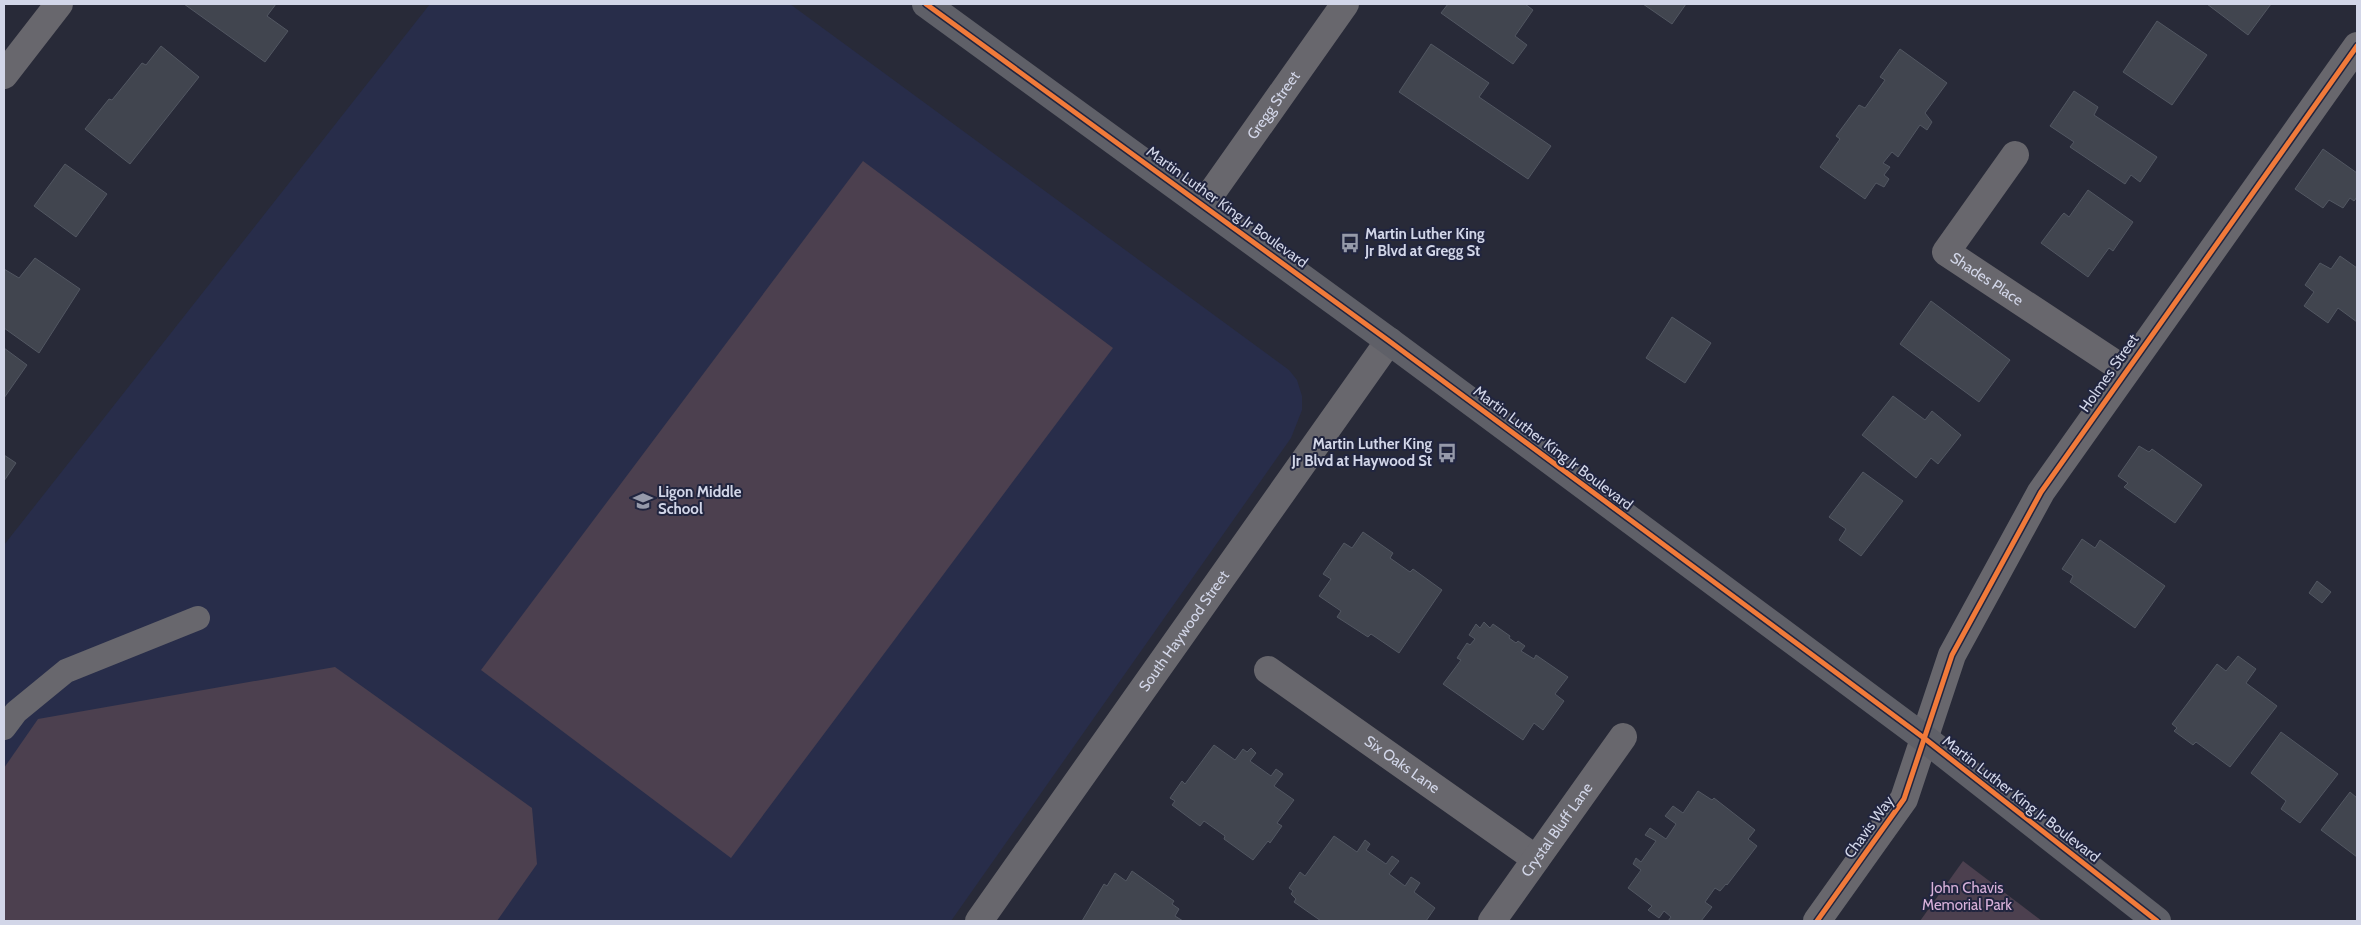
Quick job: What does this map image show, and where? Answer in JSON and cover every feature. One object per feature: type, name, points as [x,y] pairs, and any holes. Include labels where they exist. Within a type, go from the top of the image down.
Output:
[{"type":"main road","name":"Martin Luther King Jr Boulevard","points":[[926,4],[1389,341],[1924,738],[2157,921]]},
{"type":"street","points":[[4,75],[59,4]]},
{"type":"street","name":"Gregg Street","points":[[1203,205],[1345,4]]},
{"type":"street","name":"Holmes Street","points":[[1924,738],[1952,655],[1996,571],[2041,492],[2357,46]]},
{"type":"street","name":"Shades Place","points":[[2015,155],[1946,252],[2126,371]]},
{"type":"street","name":"South Haywood Street","points":[[979,921],[1389,341]]},
{"type":"street","name":"Six Oaks Lane","points":[[1268,670],[1536,859]]},
{"type":"street","name":"Crystal Bluff Lane","points":[[1492,921],[1622,737]]},
{"type":"street","name":"Chavis Way","points":[[1817,921],[1904,799],[1924,738]]},
{"type":"lane","points":[[4,728],[16,712],[66,671],[198,618]]},
{"type":"shaded area","name":"Ligon Middle School","points":[[430,4],[790,4],[1289,370],[1297,380],[1302,396],[1302,410],[1291,438],[951,921],[4,921],[4,545]]},
{"type":"green space","points":[[863,161],[1113,348],[731,858],[481,670]]},
{"type":"green space","points":[[335,667],[532,808],[537,864],[497,921],[4,921],[4,768],[38,719]]},
{"type":"green space","name":"John Chavis Memorial Park","points":[[1963,861],[2042,921],[1920,921]]},
{"type":"building","points":[[184,4],[276,4],[267,16],[288,31],[265,62]]},
{"type":"building","points":[[1448,4],[1525,4],[1533,10],[1515,36],[1527,45],[1513,64],[1441,13]]},
{"type":"building","points":[[1643,4],[1686,4],[1672,24]]},
{"type":"building","points":[[2207,4],[2271,4],[2248,35]]},
{"type":"building","points":[[2157,21],[2207,55],[2172,105],[2123,72]]},
{"type":"building","points":[[1431,44],[1489,83],[1479,97],[1551,146],[1528,179],[1399,92]]},
{"type":"building","points":[[161,46],[199,77],[130,164],[85,129],[109,99],[112,100],[142,63],[146,65]]},
{"type":"building","points":[[1900,49],[1947,83],[1925,113],[1932,122],[1927,130],[1920,125],[1898,157],[1892,152],[1883,163],[1890,167],[1884,175],[1889,179],[1884,187],[1876,183],[1865,199],[1820,167],[1840,139],[1836,136],[1859,105],[1865,108],[1885,80],[1880,77]]},
{"type":"building","points":[[2074,91],[2098,107],[2094,115],[2157,157],[2140,182],[2131,175],[2125,184],[2070,147],[2074,142],[2050,126]]},
{"type":"building","points":[[2323,149],[2357,173],[2357,197],[2354,201],[2350,198],[2343,208],[2329,200],[2323,208],[2295,189]]},
{"type":"building","points":[[65,164],[107,194],[76,237],[34,206]]},
{"type":"building","points":[[2088,190],[2133,222],[2113,251],[2109,248],[2088,277],[2041,243],[2064,213],[2069,217]]},
{"type":"building","points":[[2340,256],[2357,268],[2357,322],[2338,308],[2328,323],[2304,306],[2314,292],[2305,285],[2320,263],[2331,269]]},
{"type":"building","points":[[35,258],[80,289],[39,353],[4,328],[4,269],[19,278]]},
{"type":"building","points":[[1931,301],[2010,360],[1979,402],[1900,344]]},
{"type":"building","points":[[1672,317],[1711,343],[1685,383],[1646,358]]},
{"type":"building","points":[[4,348],[27,365],[4,398]]},
{"type":"building","points":[[1893,396],[1925,420],[1932,411],[1961,435],[1938,464],[1931,458],[1916,478],[1862,435]]},
{"type":"building","points":[[2139,446],[2149,452],[2152,449],[2202,485],[2175,523],[2124,487],[2128,483],[2118,476]]},
{"type":"building","points":[[4,455],[16,463],[4,481]]},
{"type":"building","points":[[1863,472],[1903,501],[1861,556],[1839,540],[1846,529],[1829,517]]},
{"type":"building","points":[[1363,532],[1393,553],[1390,558],[1410,572],[1413,569],[1442,590],[1399,653],[1371,634],[1368,637],[1337,617],[1341,611],[1319,596],[1331,579],[1323,574],[1344,543],[1352,548]]},
{"type":"building","points":[[2082,539],[2095,548],[2100,540],[2165,586],[2135,628],[2070,582],[2073,576],[2062,569]]},
{"type":"building","points":[[2317,581],[2331,592],[2322,603],[2309,593]]},
{"type":"building","points":[[1484,622],[1490,628],[1493,624],[1510,636],[1509,638],[1516,643],[1518,641],[1525,646],[1521,651],[1534,659],[1536,655],[1568,677],[1555,694],[1564,701],[1543,730],[1534,723],[1523,740],[1443,684],[1461,660],[1457,658],[1467,643],[1470,645],[1475,639],[1469,635],[1476,624],[1480,628]]},
{"type":"building","points":[[2238,656],[2256,669],[2246,683],[2277,706],[2230,767],[2196,742],[2193,745],[2174,731],[2177,728],[2172,724],[2217,664],[2226,671]]},
{"type":"building","points":[[2281,732],[2338,774],[2300,823],[2281,809],[2286,801],[2251,773]]},
{"type":"building","points":[[1214,745],[1235,760],[1243,749],[1247,752],[1251,748],[1256,753],[1250,761],[1271,776],[1276,769],[1283,774],[1274,786],[1294,800],[1277,823],[1282,826],[1270,843],[1268,841],[1253,860],[1224,839],[1225,836],[1204,821],[1200,826],[1172,805],[1175,801],[1170,798],[1182,781],[1185,784]]},
{"type":"building","points":[[1698,791],[1712,800],[1714,798],[1755,830],[1748,839],[1757,846],[1727,885],[1720,891],[1715,888],[1705,902],[1712,907],[1701,921],[1668,921],[1671,917],[1664,911],[1659,918],[1648,910],[1652,906],[1628,888],[1641,870],[1633,864],[1636,858],[1641,862],[1656,841],[1645,835],[1650,828],[1666,839],[1676,824],[1665,816],[1673,806],[1683,813]]},
{"type":"building","points":[[2350,792],[2357,798],[2357,857],[2321,830]]},
{"type":"building","points":[[1334,836],[1357,852],[1365,840],[1370,844],[1366,850],[1386,864],[1392,856],[1399,861],[1389,874],[1405,886],[1411,877],[1420,883],[1414,892],[1435,908],[1426,921],[1321,921],[1294,902],[1296,899],[1291,894],[1293,891],[1289,888],[1300,872],[1305,876]]},
{"type":"building","points":[[1132,871],[1174,901],[1172,904],[1179,909],[1175,916],[1183,921],[1082,921],[1104,884],[1107,886],[1115,873],[1126,881]]},
{"type":"cycle path","points":[[926,4],[1389,341],[1924,738],[2157,921]]},
{"type":"cycle path","points":[[1817,921],[1904,799],[1952,655],[2041,492],[2357,46]]},
{"type":"place","name":"Martin Luther King Jr Blvd at Gregg St","points":[[1350,243]]},
{"type":"place","name":"Martin Luther King Jr Blvd at Haywood St","points":[[1447,453]]},
{"type":"place","name":"Ligon Middle School","points":[[643,501]]}]
